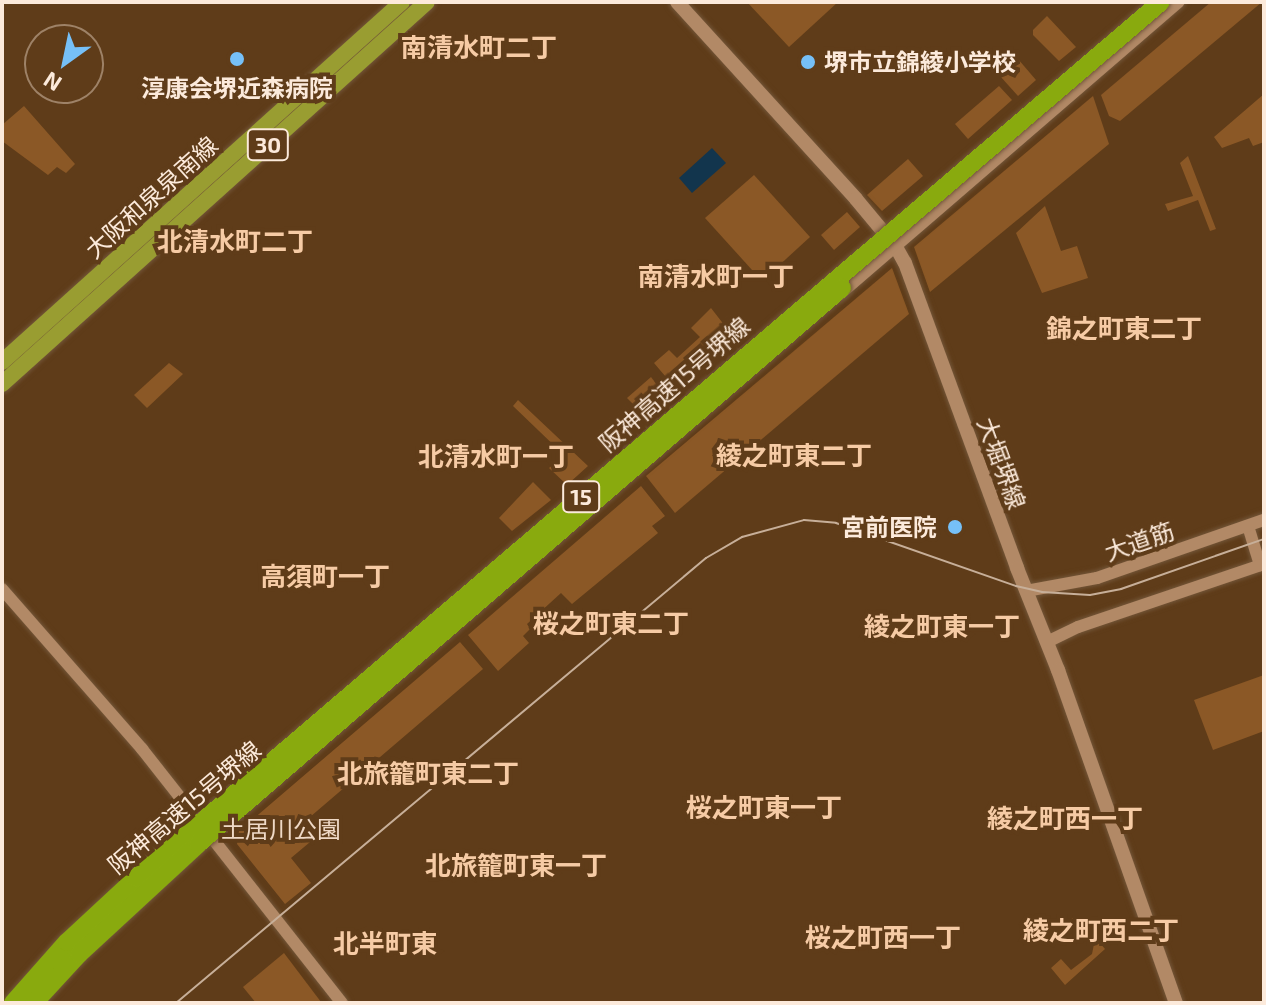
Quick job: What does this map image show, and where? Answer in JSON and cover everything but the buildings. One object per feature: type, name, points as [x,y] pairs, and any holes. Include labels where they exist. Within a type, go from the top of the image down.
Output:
[{"type":"highway","name":"阪神高速15号堺線","points":[[13,1003],[67,942],[136,878],[882,236],[1161,2]]},
{"type":"highway","name":"阪神高速15号堺線","points":[[34,1003],[79,954],[198,844],[1177,2]]},
{"type":"main road","name":"大阪和泉泉南線","points":[[2,362],[402,2]]},
{"type":"main road","name":"大阪和泉泉南線","points":[[2,384],[427,2]]},
{"type":"main road","name":"大堀堺線","points":[[677,2],[896,247],[936,342],[1176,1003]]},
{"type":"street","points":[[202,822],[883,232],[1155,2]]},
{"type":"street","points":[[212,835],[1177,2]]},
{"type":"street","name":"大道筋","points":[[1026,591],[1097,578],[1264,520]]},
{"type":"street","points":[[1047,642],[1078,627],[1262,565],[1248,526]]},
{"type":"street","points":[[2,589],[120,722],[342,1003]]},
{"type":"green space","points":[[747,2],[838,2],[789,47]]},
{"type":"green space","points":[[1211,2],[1262,2],[1120,121],[1109,116],[1101,95]]},
{"type":"green space","points":[[1047,16],[1076,47],[1059,61],[1033,35],[1033,30]]},
{"type":"green space","points":[[1018,59],[1036,80],[1018,96],[1000,76]]},
{"type":"green space","points":[[999,86],[1012,100],[968,139],[955,124]]},
{"type":"green space","points":[[1264,94],[1264,142],[1253,146],[1249,138],[1222,148],[1214,137]]},
{"type":"green space","points":[[1093,96],[1109,144],[930,292],[914,247]]},
{"type":"green space","points":[[24,106],[75,164],[66,173],[57,167],[48,175],[2,141],[2,125]]},
{"type":"green space","points":[[1188,156],[1216,229],[1210,231],[1198,200],[1168,211],[1165,204],[1193,196],[1180,163]]},
{"type":"green space","points":[[908,159],[923,176],[882,211],[867,195]]},
{"type":"green space","points":[[754,175],[810,237],[762,281],[705,218]]},
{"type":"green space","points":[[1045,206],[1061,251],[1077,246],[1088,278],[1042,293],[1016,233]]},
{"type":"green space","points":[[847,212],[860,227],[834,250],[821,235]]},
{"type":"green space","points":[[892,268],[909,314],[675,513],[646,476]]},
{"type":"green space","points":[[711,308],[732,335],[676,384],[671,383],[654,363],[669,350],[677,358],[700,337],[691,328]]},
{"type":"green space","points":[[169,363],[183,374],[147,408],[134,395]]},
{"type":"green space","points":[[651,377],[664,394],[643,414],[627,398]]},
{"type":"green space","points":[[518,400],[588,466],[567,485],[549,468],[564,455],[513,406]]},
{"type":"green space","points":[[533,482],[551,500],[512,531],[499,518]]},
{"type":"green space","points":[[641,486],[665,516],[652,526],[658,533],[572,604],[561,593],[527,624],[530,629],[523,636],[529,643],[498,671],[468,635]]},
{"type":"green space","name":"土居川公園","points":[[460,642],[483,669],[310,817],[322,832],[291,858],[311,883],[285,904],[237,844],[239,831]]},
{"type":"green space","points":[[1264,675],[1264,731],[1213,750],[1194,700]]},
{"type":"green space","points":[[1076,915],[1105,949],[1065,985],[1051,968],[1061,959],[1071,970],[1092,954],[1094,944],[1077,922],[1072,927],[1068,922]]},
{"type":"green space","points":[[284,953],[320,1003],[256,1003],[243,987]]},
{"type":"water","points":[[712,148],[726,163],[692,193],[679,178]]},
{"type":"tram line","points":[[176,1003],[706,558],[742,537],[804,520],[836,523],[1016,586],[1042,592],[1090,595],[1121,589],[1264,539]]},
{"type":"place","name":"淳康会堺近森病院","points":[[237,59]]},
{"type":"place","name":"堺市立錦綾小学校","points":[[808,62]]},
{"type":"place","name":"宮前医院","points":[[955,527]]},
{"type":"district","name":"南清水町二丁","points":[[479,47]]},
{"type":"district","name":"北清水町二丁","points":[[235,241]]},
{"type":"district","name":"南清水町一丁","points":[[716,276]]},
{"type":"district","name":"錦之町東二丁","points":[[1124,328]]},
{"type":"district","name":"綾之町東二丁","points":[[794,455]]},
{"type":"district","name":"北清水町一丁","points":[[496,456]]},
{"type":"district","name":"高須町一丁","points":[[325,576]]},
{"type":"district","name":"桜之町東二丁","points":[[611,623]]},
{"type":"district","name":"綾之町東一丁","points":[[942,626]]},
{"type":"district","name":"北旅籠町東二丁","points":[[428,773]]},
{"type":"district","name":"桜之町東一丁","points":[[764,807]]},
{"type":"district","name":"綾之町西一丁","points":[[1065,818]]},
{"type":"district","name":"北旅籠町東一丁","points":[[516,865]]},
{"type":"district","name":"綾之町西二丁","points":[[1101,930]]},
{"type":"district","name":"桜之町西一丁","points":[[883,937]]},
{"type":"district","name":"北半町東","points":[[385,943]]}]
